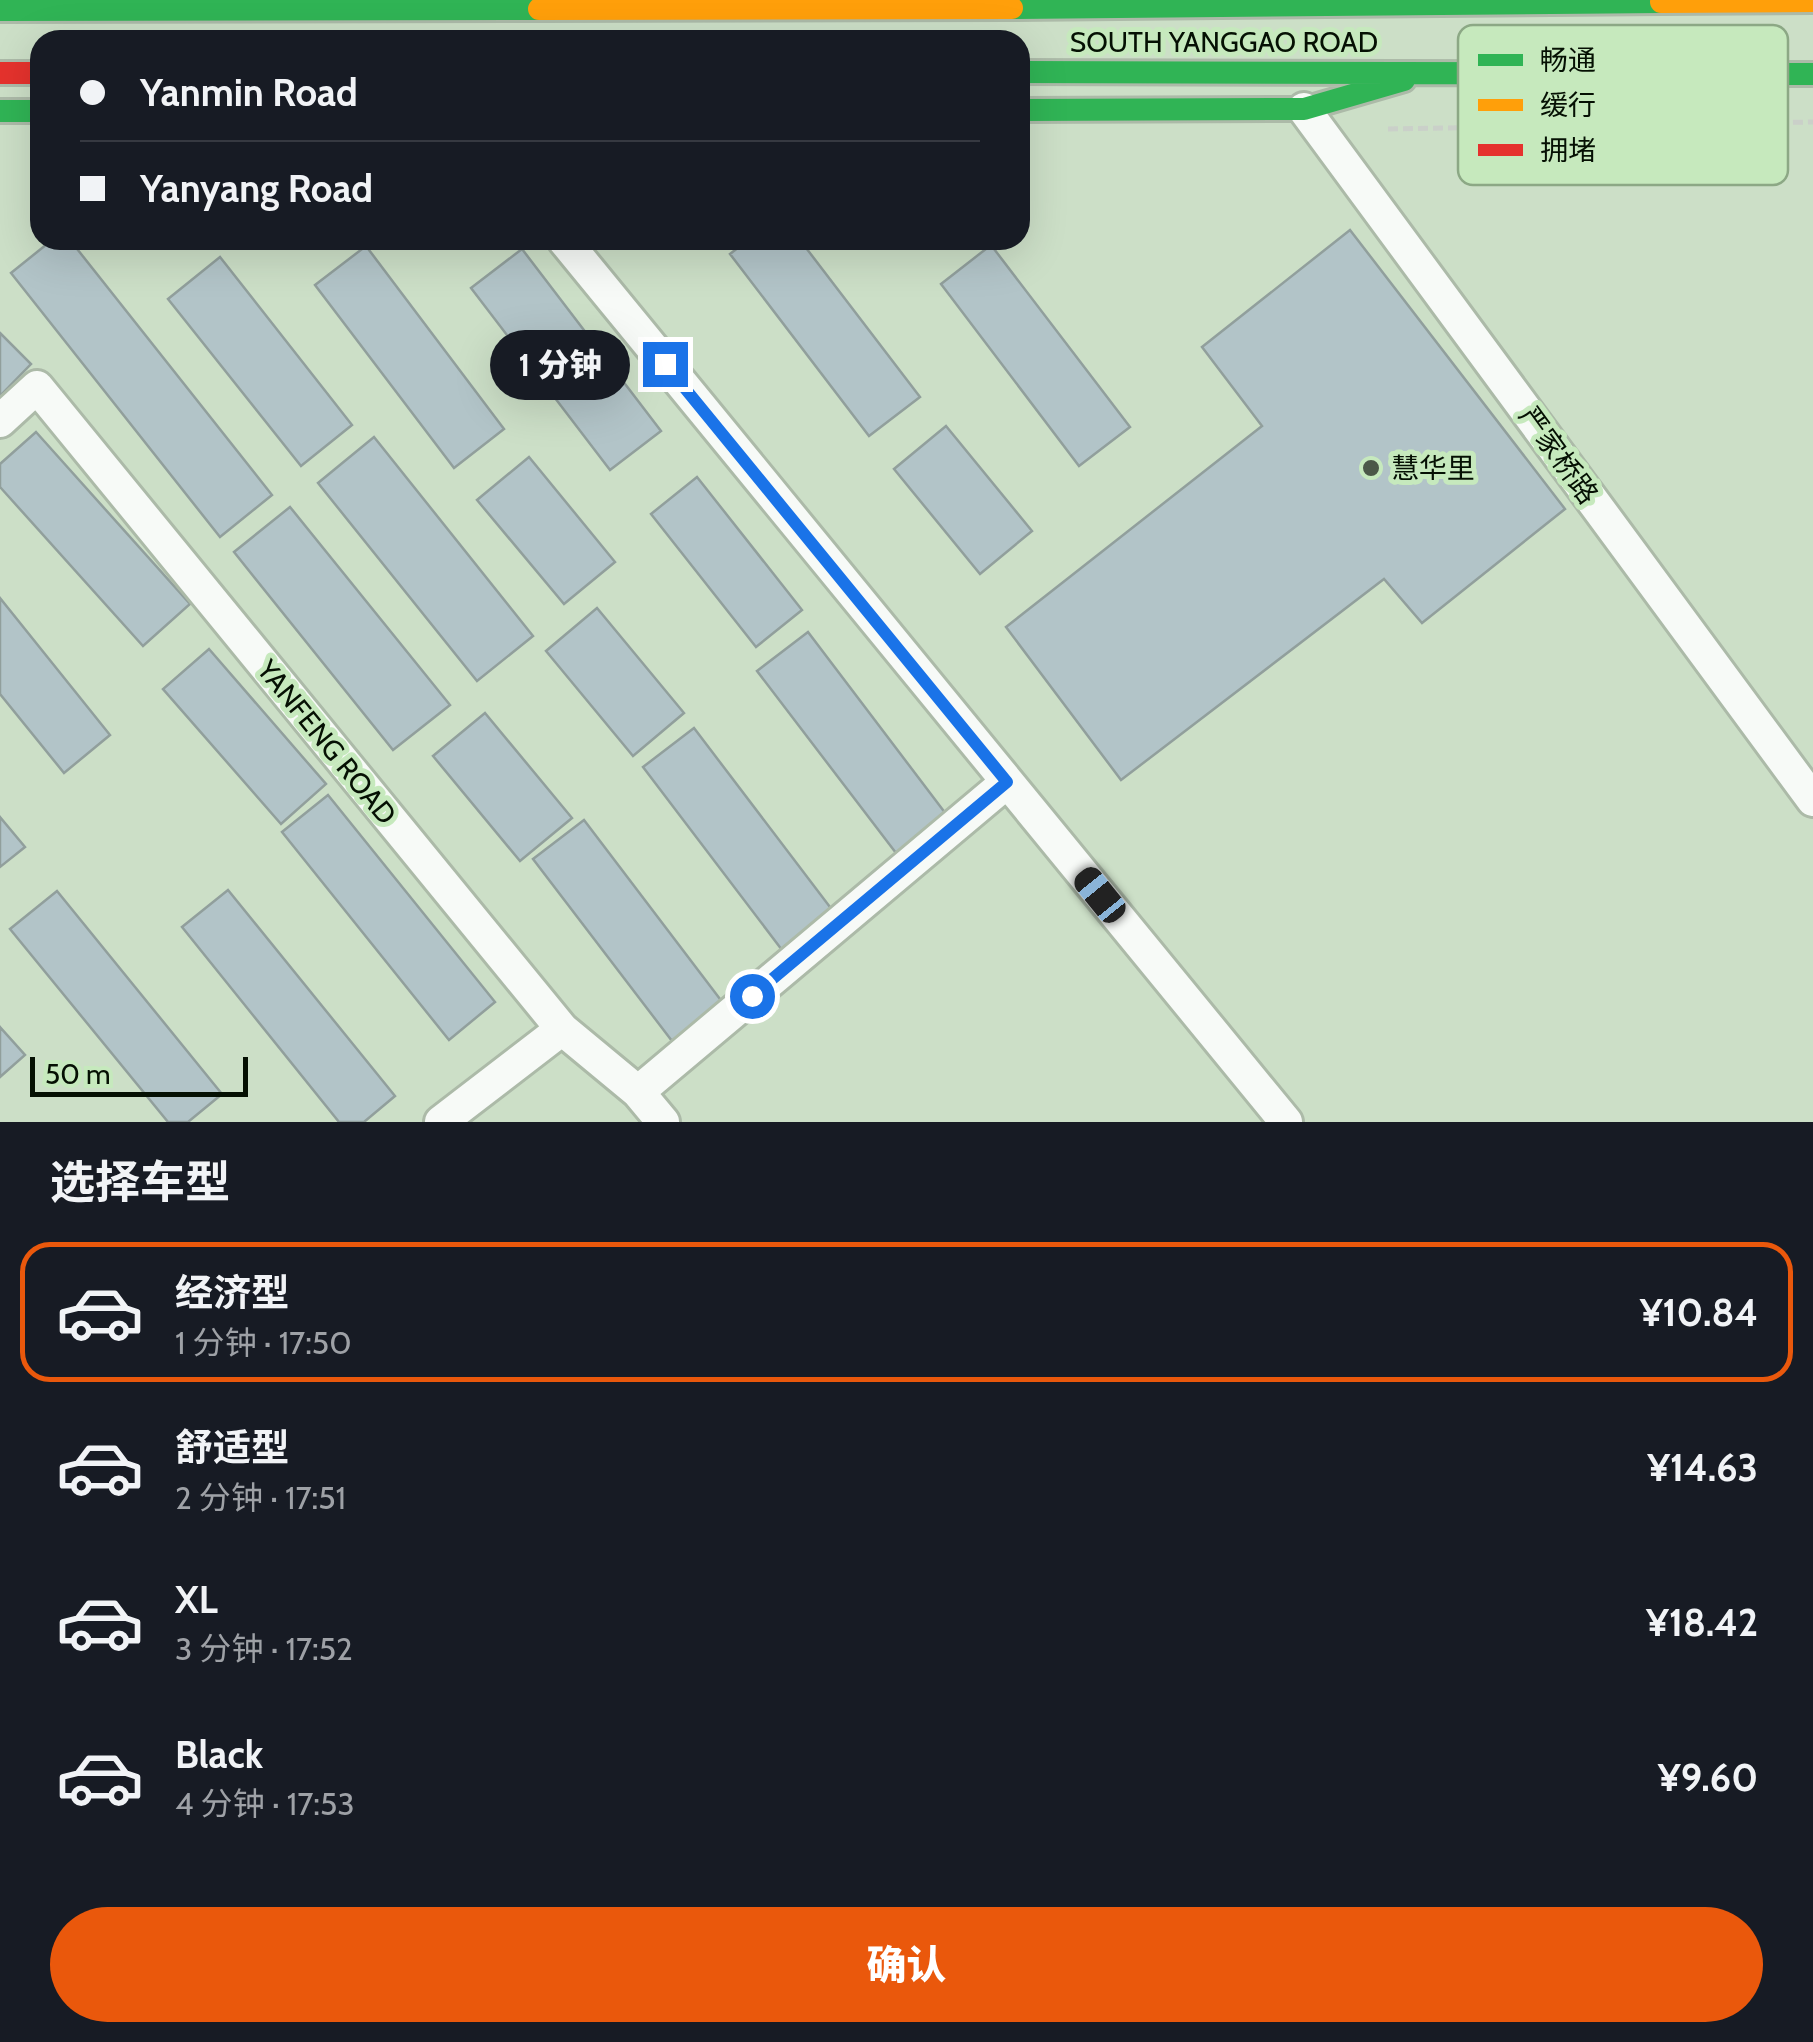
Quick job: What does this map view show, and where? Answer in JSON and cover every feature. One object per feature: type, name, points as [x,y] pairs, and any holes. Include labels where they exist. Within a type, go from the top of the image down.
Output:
[{"type":"main road","points":[[1753,0],[1813,1]]},
{"type":"main road","name":"SOUTH YANGGAO ROAD","points":[[0,10],[1012,8],[1753,0]]},
{"type":"main road","name":"SOUTH YANGGAO ROAD","points":[[1030,72],[1458,73]]},
{"type":"main road","points":[[0,73],[30,73]]},
{"type":"main road","name":"SOUTH YANGGAO ROAD","points":[[1030,110],[1304,109],[1429,73]]},
{"type":"main road","points":[[0,111],[30,111]]},
{"type":"street","points":[[412,0],[426,30]]},
{"type":"street","name":"严家桥路","points":[[1304,109],[1813,800]]},
{"type":"street","points":[[572,250],[1286,1122]]},
{"type":"street","name":"YANFENG ROAD","points":[[0,421],[37,387],[562,1029],[638,1092],[663,1122]]},
{"type":"street","points":[[638,1092],[1007,782]]},
{"type":"street","points":[[441,1122],[562,1029]]},
{"type":"path","points":[[1378,129],[1458,128]]},
{"type":"building","name":"慧华里","points":[[1350,230],[1565,509],[1422,623],[1384,579],[1121,780],[1006,627],[1262,426],[1202,347]]},
{"type":"building","points":[[40,250],[78,250],[272,495],[220,537],[11,273]]},
{"type":"building","points":[[361,250],[369,250],[504,429],[454,468],[315,285]]},
{"type":"building","points":[[523,250],[661,431],[610,470],[471,288]]},
{"type":"building","points":[[735,250],[808,250],[920,397],[869,436],[730,254]]},
{"type":"building","points":[[985,250],[995,250],[1130,427],[1079,466],[941,284]]},
{"type":"building","points":[[220,257],[352,425],[301,466],[168,299]]},
{"type":"building","points":[[0,333],[31,364],[0,396]]},
{"type":"building","points":[[946,426],[1032,531],[980,574],[894,469]]},
{"type":"building","points":[[36,432],[190,604],[143,646],[0,487],[0,464]]},
{"type":"building","points":[[374,437],[533,636],[477,681],[318,483]]},
{"type":"building","points":[[529,457],[615,562],[564,604],[477,500]]},
{"type":"building","points":[[697,477],[802,610],[756,647],[651,514]]},
{"type":"building","points":[[290,507],[450,705],[393,750],[234,552]]},
{"type":"building","points":[[0,598],[110,735],[64,773],[0,694]]},
{"type":"building","points":[[597,608],[684,713],[633,756],[546,651]]},
{"type":"building","points":[[808,632],[946,814],[896,853],[757,671]]},
{"type":"building","points":[[209,649],[326,784],[281,824],[163,689]]},
{"type":"building","points":[[485,713],[572,818],[520,861],[433,756]]},
{"type":"building","points":[[694,728],[833,911],[782,950],[643,767]]},
{"type":"building","points":[[328,795],[495,1002],[449,1040],[282,832]]},
{"type":"building","points":[[0,817],[25,847],[0,867]]},
{"type":"building","points":[[584,820],[723,1003],[672,1041],[533,859]]},
{"type":"building","points":[[228,890],[395,1096],[364,1122],[339,1122],[182,927]]},
{"type":"building","points":[[57,891],[222,1094],[188,1122],[168,1122],[10,929]]},
{"type":"building","points":[[0,1027],[25,1055],[0,1077]]},
{"type":"traffic: fast","points":[[1012,8],[1661,2]]},
{"type":"traffic: fast","points":[[0,10],[539,9]]},
{"type":"traffic: fast","points":[[1030,72],[1458,73]]},
{"type":"traffic: fast","points":[[1788,74],[1813,74]]},
{"type":"traffic: fast","points":[[1030,110],[1304,109],[1404,80]]},
{"type":"traffic: fast","points":[[0,111],[30,111]]},
{"type":"traffic: slow","points":[[1661,2],[1813,1]]},
{"type":"traffic: slow","points":[[539,9],[1012,8]]},
{"type":"traffic: jam","points":[[0,73],[30,73]]},
{"type":"place","name":"慧华里","points":[[1371,468]]},
{"type":"route","points":[[665,364],[1007,782],[752,996]]}]
